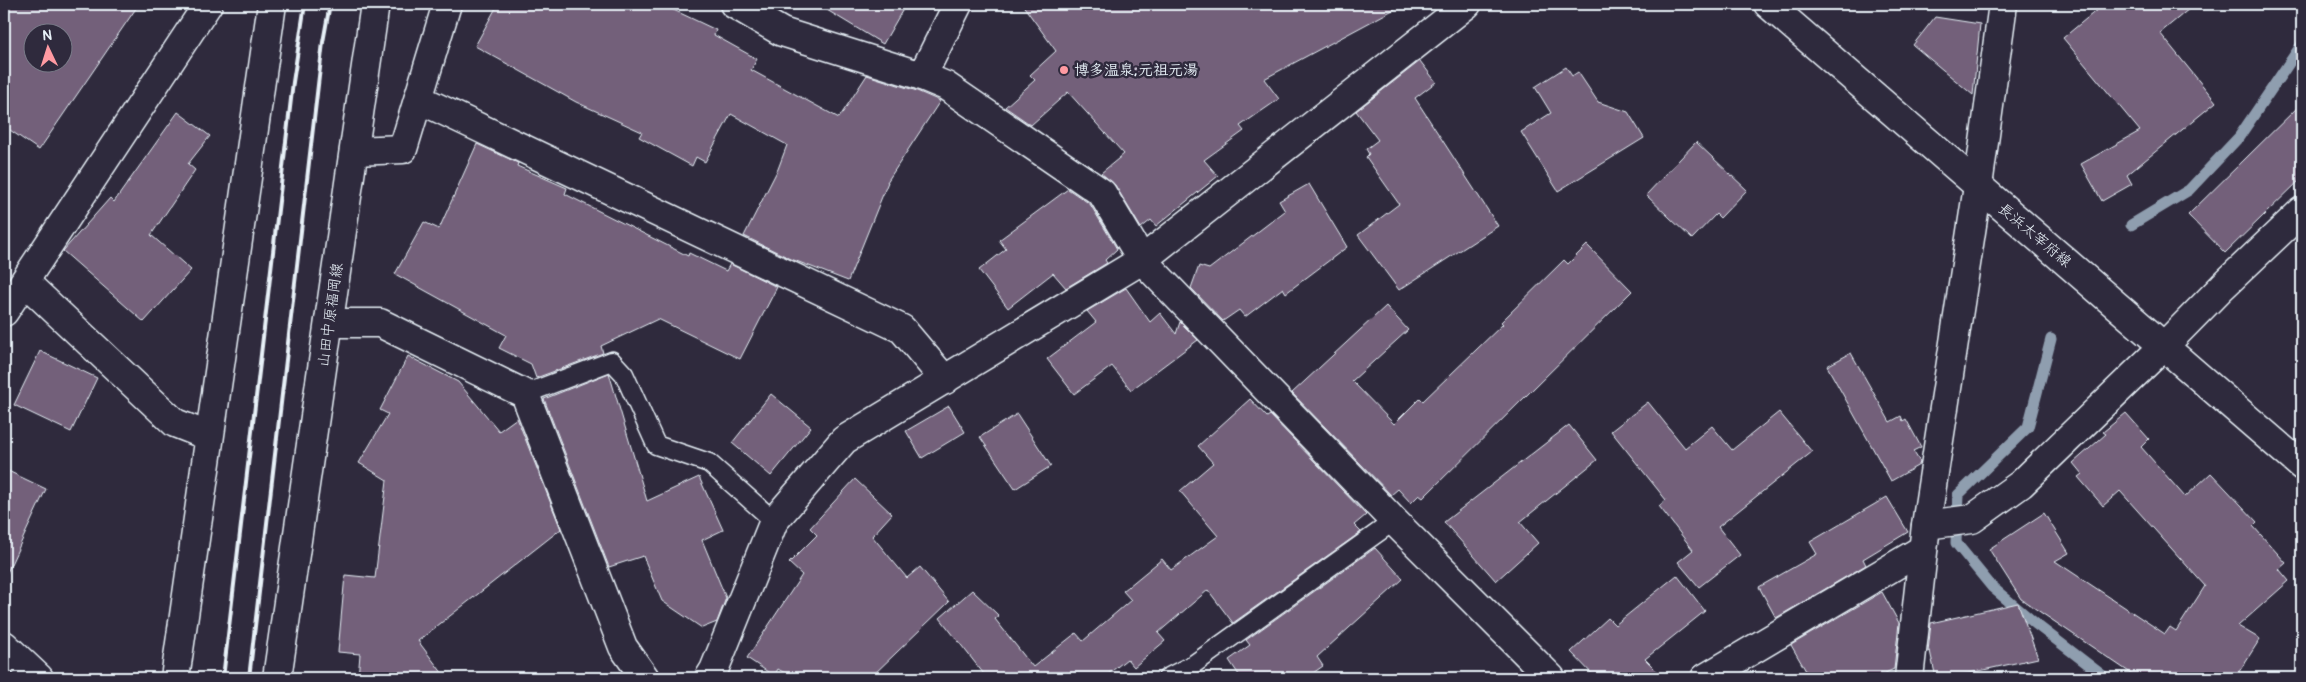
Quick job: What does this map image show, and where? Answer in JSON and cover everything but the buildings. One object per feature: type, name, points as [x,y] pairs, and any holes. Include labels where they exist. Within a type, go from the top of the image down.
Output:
[{"type":"street","points":[[4,312],[208,4]]},
{"type":"street","points":[[175,678],[208,436],[272,4]]},
{"type":"street","name":"山田中原福岡線","points":[[277,678],[375,4]]},
{"type":"street","points":[[354,151],[403,149],[447,4]]},
{"type":"street","points":[[734,4],[782,32],[922,76],[946,86],[1102,193],[1142,260],[1394,521],[1551,678]]},
{"type":"street","points":[[922,76],[958,4]]},
{"type":"street","points":[[709,678],[714,670],[774,521],[844,440],[1142,260],[1467,4]]},
{"type":"street","name":"長浜太宰府線","points":[[1768,4],[2165,345],[2302,466]]},
{"type":"street","points":[[1909,678],[2003,4]]},
{"type":"street","points":[[419,98],[902,329],[945,380]]},
{"type":"street","points":[[1705,678],[1929,532],[1972,519],[2021,484],[2302,211]]},
{"type":"street","points":[[25,282],[175,423],[208,436]]},
{"type":"street","points":[[329,323],[380,323],[525,394],[623,647],[645,678]]},
{"type":"street","points":[[4,645],[39,678]]},
{"type":"lane","points":[[525,394],[612,361],[624,374],[656,445],[709,463],[774,521]]},
{"type":"lane","points":[[1167,678],[1194,664],[1394,521]]},
{"type":"waterway","points":[[2131,225],[2189,190],[2239,137],[2302,44]]},
{"type":"waterway","points":[[2051,339],[2028,427],[1958,495],[1956,543],[1992,587],[2037,625],[2106,678]]},
{"type":"railway","points":[[223,678],[293,82],[305,4]]},
{"type":"railway","points":[[249,678],[323,42],[330,4]]},
{"type":"place","name":"博多温泉;元祖元湯","points":[[1064,70]]}]
